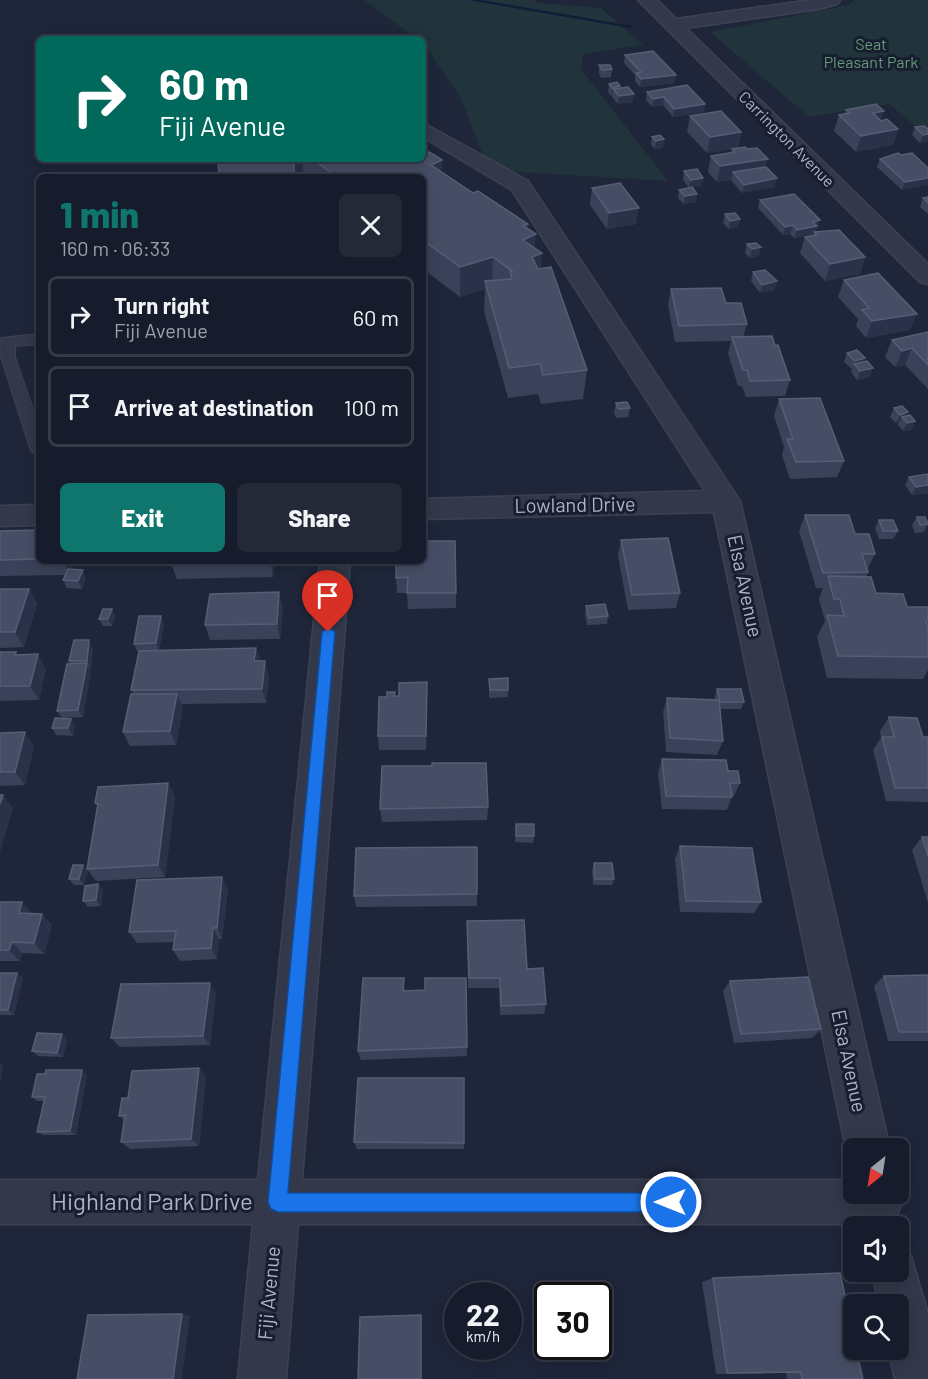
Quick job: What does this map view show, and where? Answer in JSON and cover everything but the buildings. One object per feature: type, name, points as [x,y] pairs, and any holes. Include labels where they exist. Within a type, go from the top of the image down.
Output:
[{"type":"street","name":"Carrington Avenue","points":[[647,0],[928,277]]},
{"type":"street","points":[[672,25],[819,4],[831,0]]},
{"type":"street","name":"Elsa Avenue","points":[[426,131],[520,186],[726,501],[866,1138]]},
{"type":"street","name":"Lowland Drive","points":[[426,509],[726,501]]},
{"type":"street","points":[[0,516],[36,515]]},
{"type":"street","name":"Fiji Avenue","points":[[262,1379],[335,564]]},
{"type":"street","name":"Highland Park Drive","points":[[0,1202],[278,1202],[881,1208]]},
{"type":"street","points":[[897,1282],[919,1379]]},
{"type":"lane","points":[[36,339],[4,342],[36,442]]},
{"type":"green space","points":[[364,0],[533,0],[538,3],[601,8],[643,45],[583,54],[581,69],[668,181],[489,170],[460,97],[426,47],[426,36],[413,36]]},
{"type":"green space","name":"Seat Pleasant Park","points":[[855,0],[928,0],[928,136],[889,104],[809,117],[710,32],[849,5]]},
{"type":"waterway","points":[[471,0],[630,26]]},
{"type":"route","points":[[328,632],[278,1202],[671,1202]]}]
